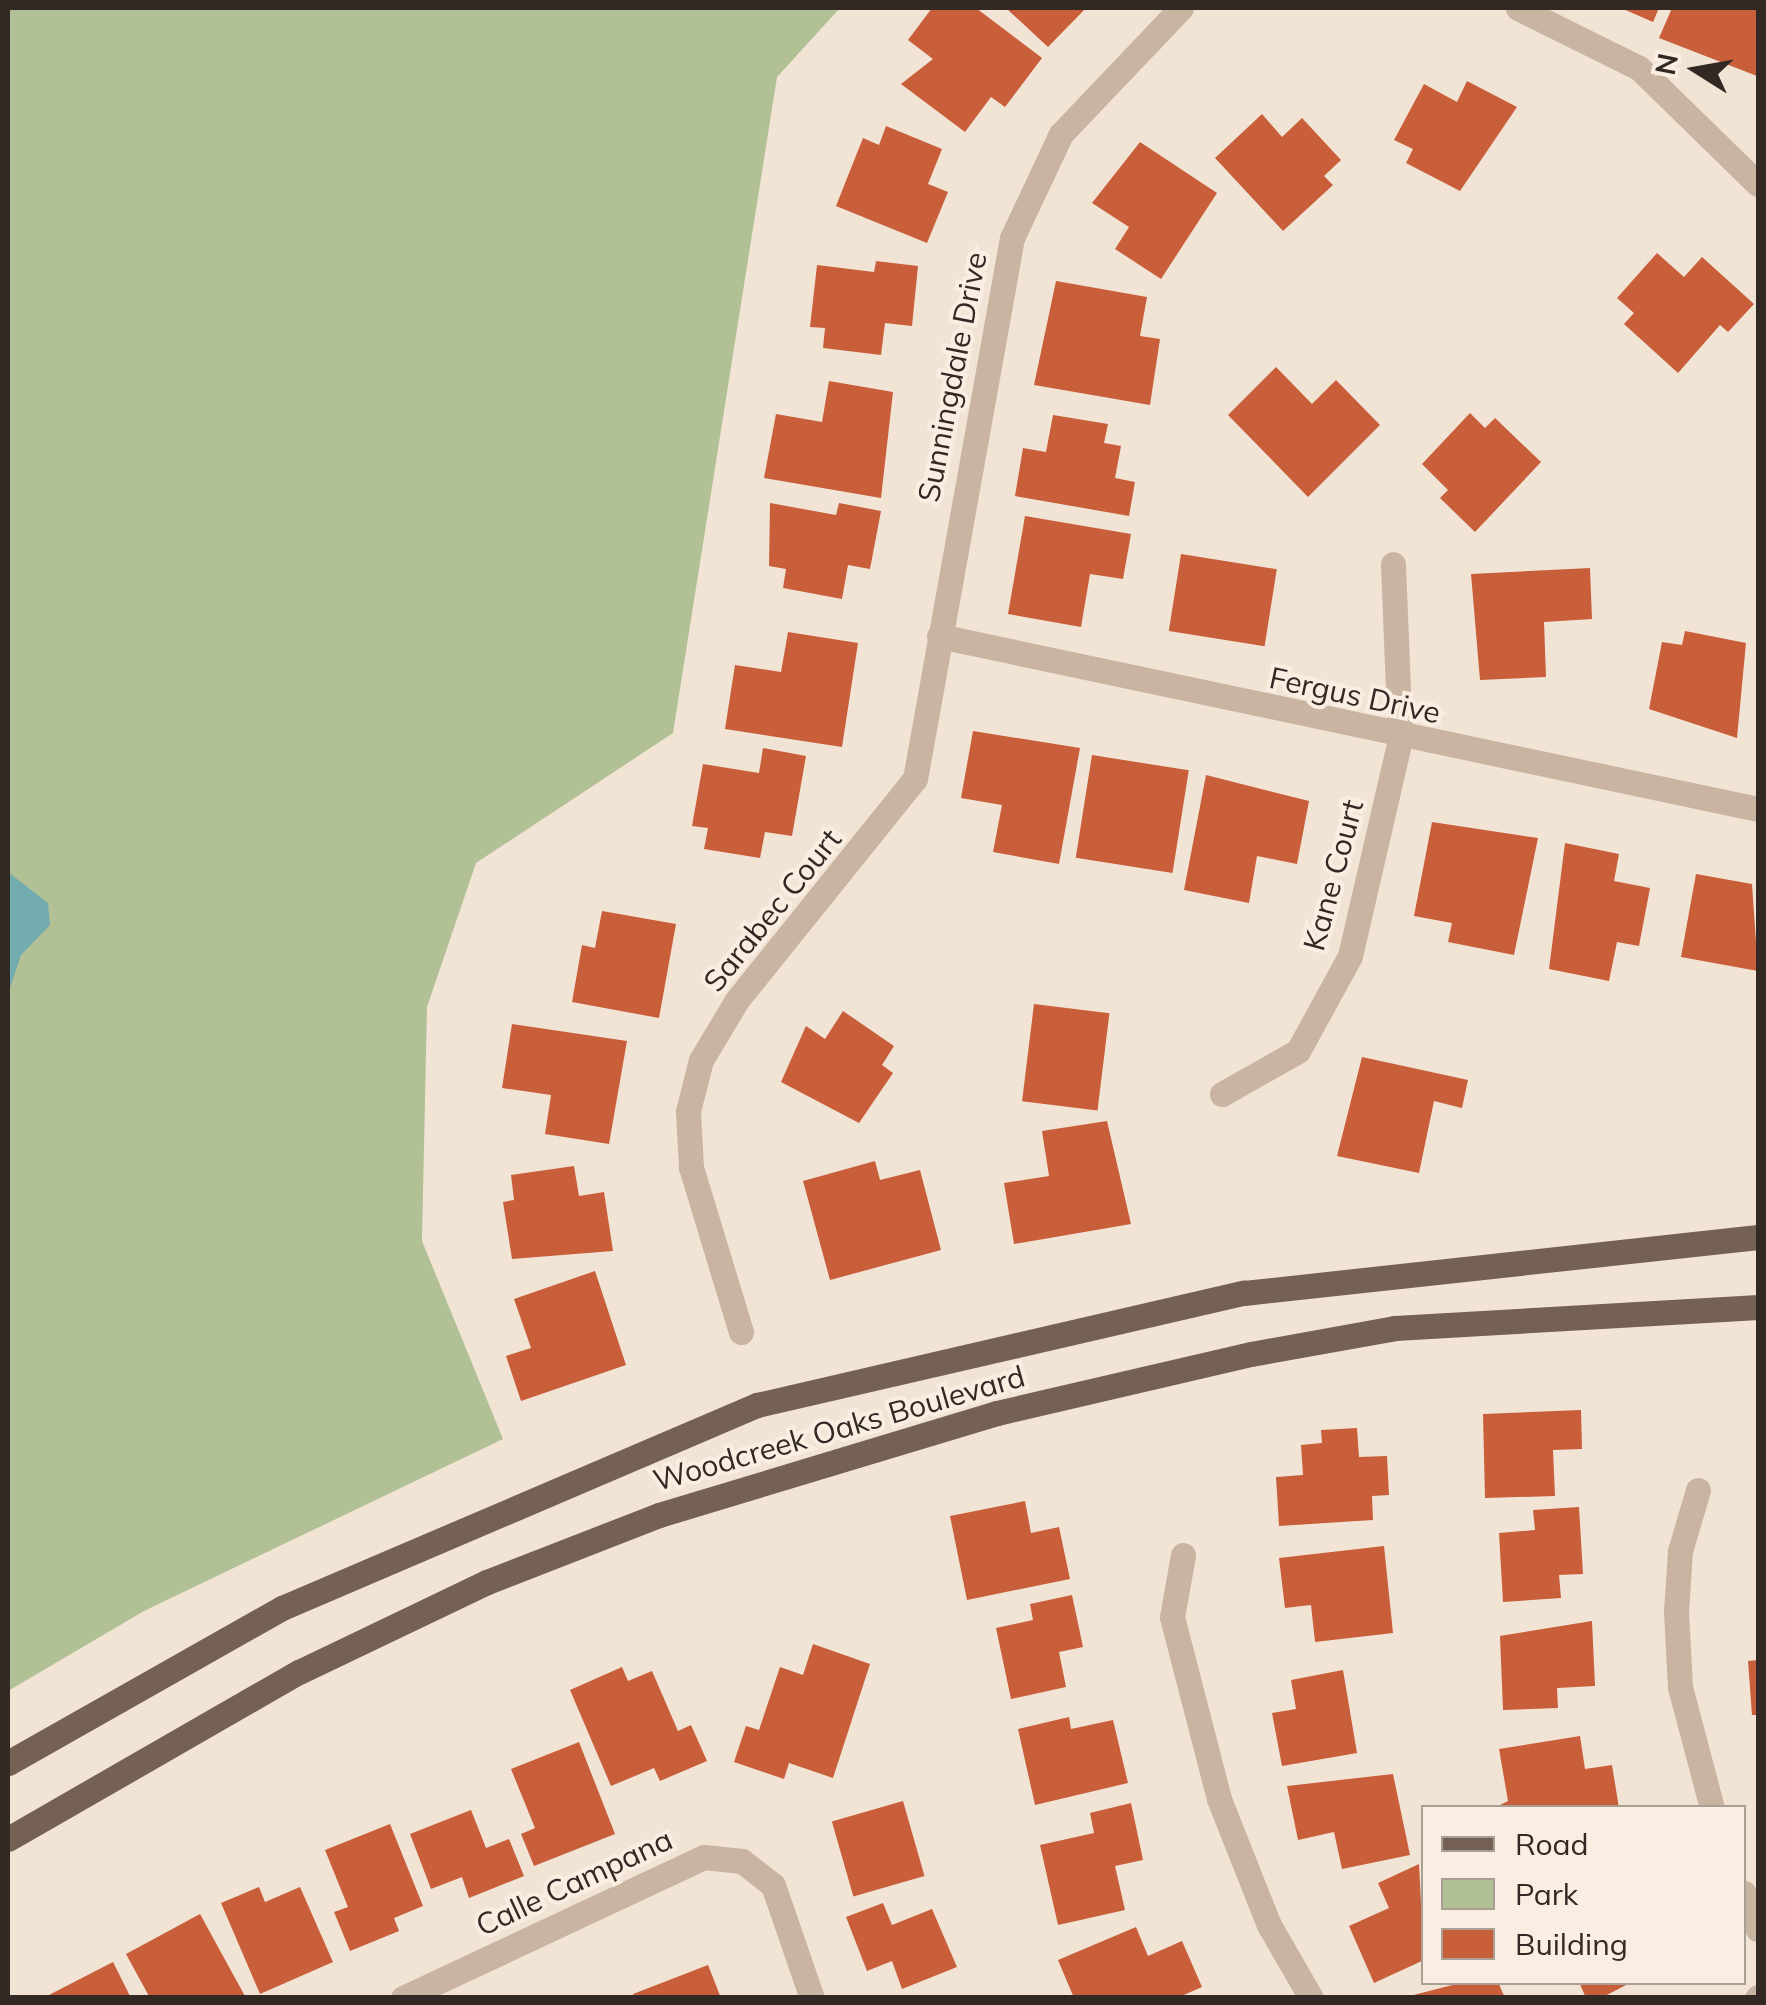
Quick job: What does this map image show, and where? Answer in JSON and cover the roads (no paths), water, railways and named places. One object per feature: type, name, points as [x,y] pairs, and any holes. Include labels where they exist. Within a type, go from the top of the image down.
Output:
[{"type":"main road","name":"Woodcreek Oaks Boulevard","points":[[8,1763],[282,1608],[756,1405],[1244,1294],[1758,1237]]},
{"type":"main road","name":"Woodcreek Oaks Boulevard","points":[[8,1839],[299,1672],[487,1582],[660,1515],[997,1412],[1252,1354],[1396,1328],[1758,1307]]},
{"type":"street","name":"Sunningdale Drive","points":[[938,636],[1012,238],[1061,134],[1181,8]]},
{"type":"street","points":[[1518,8],[1639,68],[1758,184]]},
{"type":"street","name":"Kane Court","points":[[1222,1094],[1298,1051],[1350,956],[1400,739],[1393,564]]},
{"type":"street","name":"Fergus Drive","points":[[938,636],[1400,739],[1758,810]]},
{"type":"street","name":"Sarabec Court","points":[[741,1332],[710,1230],[688,1111],[701,1060],[737,1000],[914,779],[938,636]]},
{"type":"street","points":[[1698,1490],[1680,1551],[1677,1630],[1680,1687],[1711,1805]]},
{"type":"street","points":[[1184,1555],[1172,1617],[1219,1800],[1269,1926],[1311,1998]]},
{"type":"street","name":"Calle Campana","points":[[403,1998],[704,1858],[742,1861],[773,1886],[812,1998]]},
{"type":"street","points":[[1746,1898],[1758,1929]]},
{"type":"water","points":[[8,872],[48,903],[50,925],[21,955],[8,994]]}]
